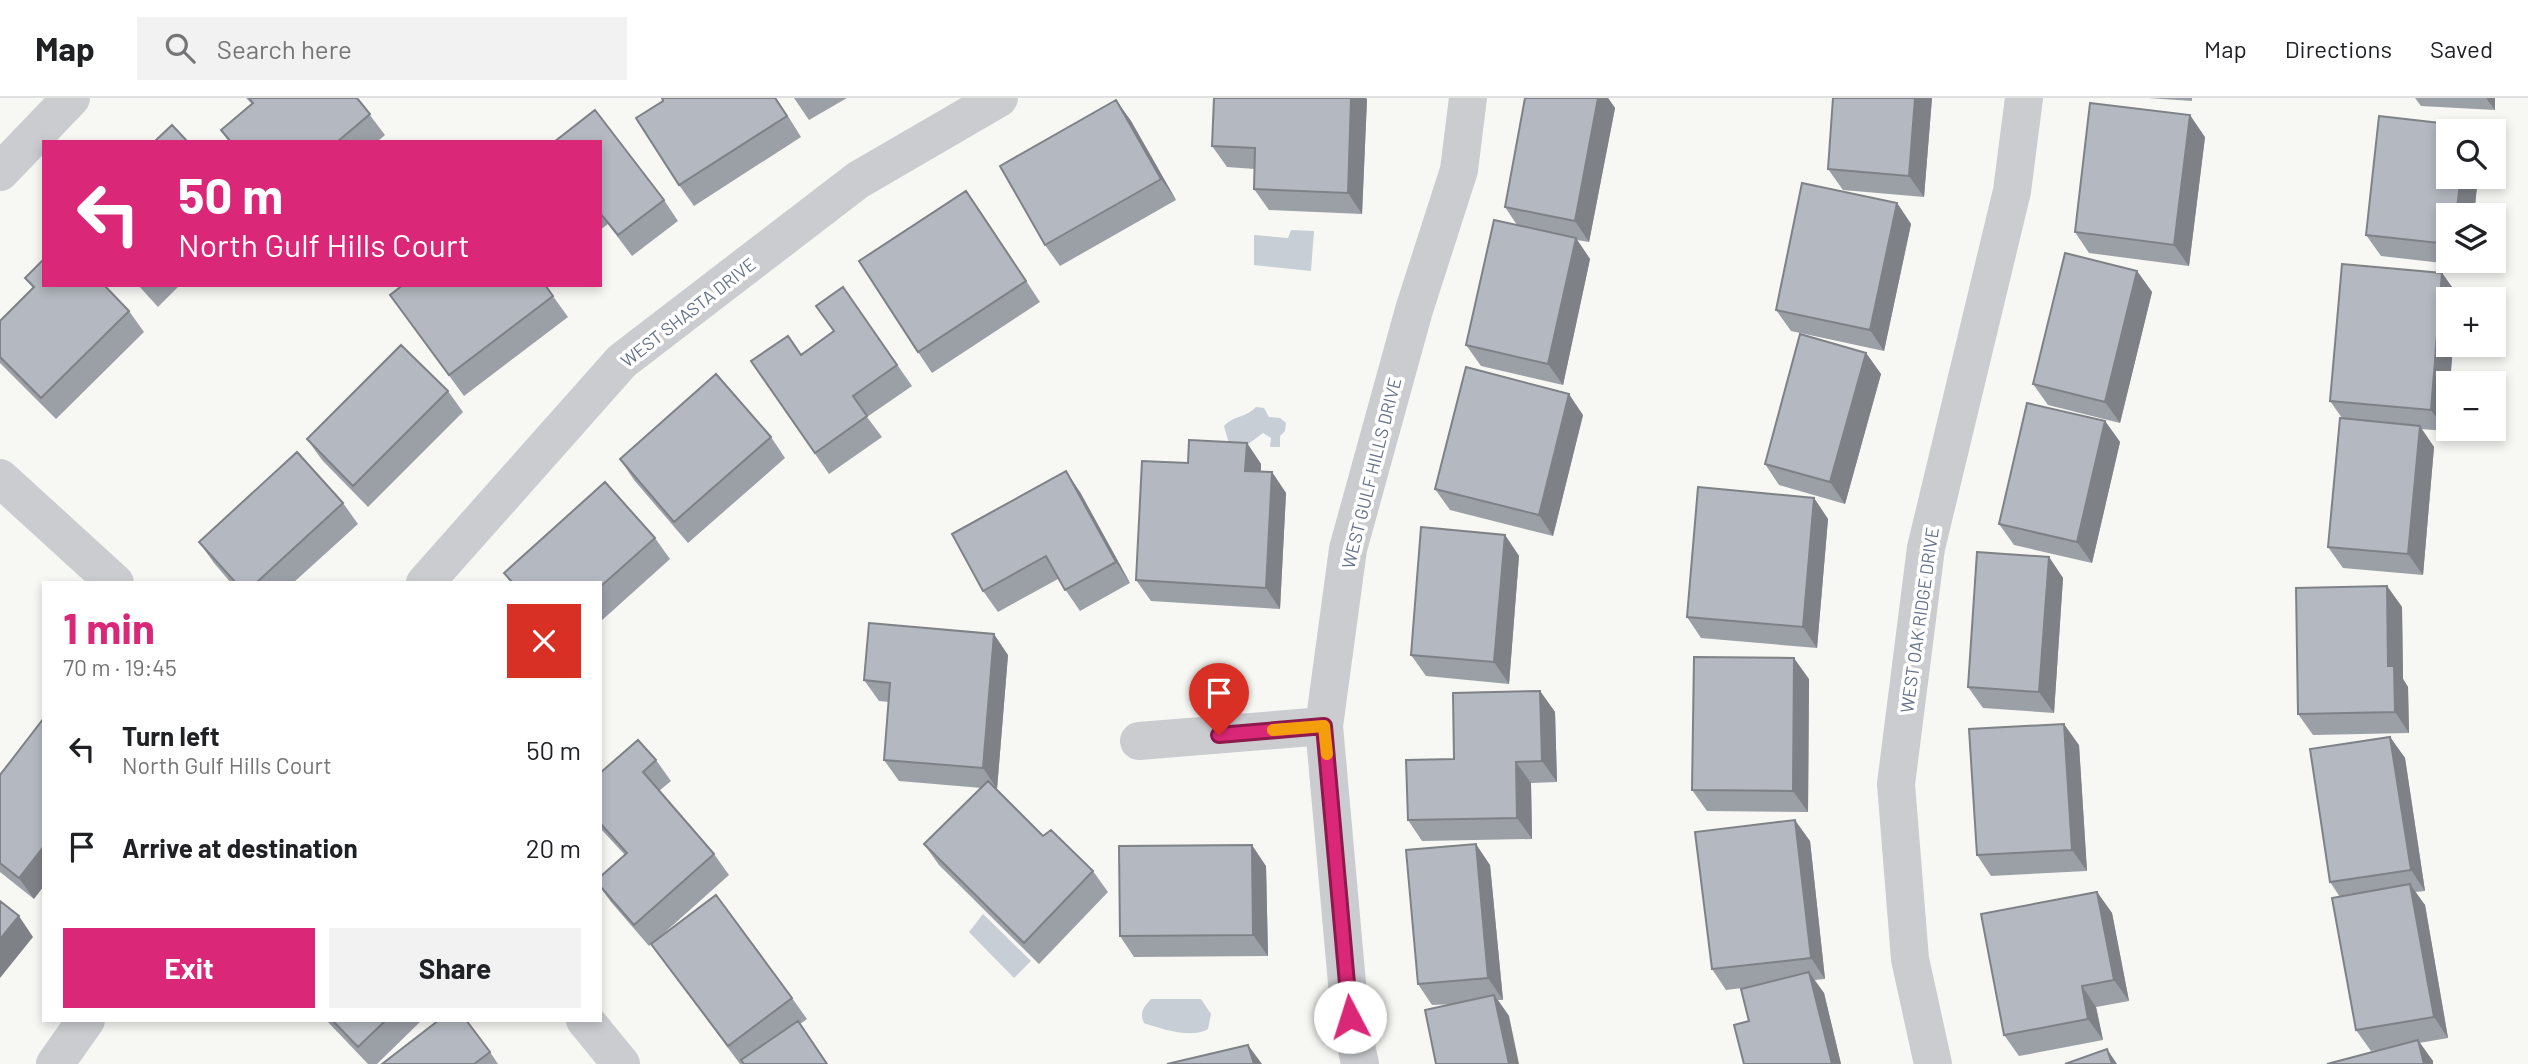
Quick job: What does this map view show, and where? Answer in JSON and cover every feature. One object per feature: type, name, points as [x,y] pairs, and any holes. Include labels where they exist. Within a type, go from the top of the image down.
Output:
[{"type":"street","points":[[0,172],[71,98]]},
{"type":"street","name":"WEST SHASTA DRIVE","points":[[427,581],[622,361],[858,180],[999,98]]},
{"type":"street","name":"WEST GULF HILLS DRIVE","points":[[1360,1064],[1350,1017],[1324,726],[1348,550],[1414,310],[1459,170],[1468,98]]},
{"type":"street","name":"WEST OAK RIDGE DRIVE","points":[[1933,1064],[1910,959],[1896,784],[1926,548],[2012,191],[2024,98]]},
{"type":"street","points":[[0,478],[113,581]]},
{"type":"street","points":[[1139,741],[1324,726]]},
{"type":"street","points":[[55,1064],[85,1022]]},
{"type":"street","points":[[587,1022],[621,1064]]},
{"type":"shaded area","points":[[1291,230],[1314,231],[1311,271],[1254,265],[1254,235],[1288,238]]},
{"type":"shaded area","points":[[1256,407],[1264,408],[1269,417],[1280,418],[1286,423],[1285,431],[1280,436],[1280,447],[1270,447],[1271,438],[1263,433],[1243,448],[1229,444],[1224,426]]},
{"type":"shaded area","points":[[983,914],[1031,961],[1014,978],[969,932]]},
{"type":"shaded area","points":[[1151,999],[1201,999],[1211,1014],[1208,1029],[1185,1033],[1144,1023],[1142,1013]]},
{"type":"building","points":[[249,98],[357,98],[370,114],[339,140],[229,140],[221,130],[253,103]]},
{"type":"building","points":[[662,98],[775,98],[787,116],[679,185],[636,118],[663,101]]},
{"type":"building","points":[[1214,98],[1351,98],[1348,193],[1254,189],[1255,148],[1212,146]]},
{"type":"building","points":[[1525,98],[1598,98],[1575,221],[1505,207]]},
{"type":"building","points":[[1833,98],[1915,98],[1909,176],[1828,169]]},
{"type":"building","points":[[1116,100],[1161,179],[1045,245],[1000,166]]},
{"type":"building","points":[[2090,103],[2190,115],[2174,245],[2075,232]]},
{"type":"building","points":[[595,110],[664,200],[618,235],[602,215],[602,140],[557,140]]},
{"type":"building","points":[[2379,116],[2436,123],[2436,189],[2459,189],[2458,203],[2436,203],[2436,243],[2366,235]]},
{"type":"building","points":[[172,125],[186,140],[156,140]]},
{"type":"building","points":[[1802,183],[1897,203],[1870,330],[1776,310]]},
{"type":"building","points":[[966,191],[1026,281],[918,352],[859,261]]},
{"type":"building","points":[[1494,220],[1576,238],[1548,364],[1466,345]]},
{"type":"building","points":[[2065,253],[2137,271],[2105,402],[2033,384]]},
{"type":"building","points":[[42,261],[42,287],[106,287],[129,311],[41,398],[0,357],[0,321],[34,287],[25,278]]},
{"type":"building","points":[[2342,264],[2442,273],[2441,287],[2436,287],[2436,348],[2431,410],[2330,401]]},
{"type":"building","points":[[400,287],[546,287],[553,296],[449,375],[390,295]]},
{"type":"building","points":[[843,287],[897,365],[853,396],[867,416],[815,453],[751,361],[788,336],[801,355],[834,331],[816,306]]},
{"type":"building","points":[[1800,334],[1866,353],[1830,482],[1765,464]]},
{"type":"building","points":[[401,345],[448,391],[353,486],[307,439]]},
{"type":"building","points":[[1466,367],[1569,394],[1539,515],[1435,489]]},
{"type":"building","points":[[716,374],[771,437],[674,522],[620,459]]},
{"type":"building","points":[[2027,403],[2105,421],[2077,542],[1999,524]]},
{"type":"building","points":[[2340,418],[2420,426],[2408,554],[2328,547]]},
{"type":"building","points":[[1189,440],[1247,443],[1245,471],[1272,472],[1266,588],[1136,580],[1142,461],[1188,463]]},
{"type":"building","points":[[297,452],[343,503],[258,581],[234,581],[199,542]]},
{"type":"building","points":[[1066,471],[1116,562],[1065,590],[1046,556],[983,591],[952,534]]},
{"type":"building","points":[[605,482],[655,538],[602,585],[602,581],[511,581],[504,573]]},
{"type":"building","points":[[1698,487],[1814,498],[1803,627],[1687,617]]},
{"type":"building","points":[[1421,527],[1505,535],[1494,662],[1411,655]]},
{"type":"building","points":[[1977,552],[2049,557],[2039,692],[1968,687]]},
{"type":"building","points":[[2387,586],[2388,666],[2394,666],[2395,712],[2298,714],[2296,588]]},
{"type":"building","points":[[869,623],[994,634],[983,768],[884,760],[890,683],[864,680]]},
{"type":"building","points":[[1694,657],[1794,658],[1793,791],[1692,790]]},
{"type":"building","points":[[1540,691],[1542,761],[1516,762],[1517,818],[1408,820],[1406,760],[1454,759],[1453,693]]},
{"type":"building","points":[[42,721],[42,849],[19,878],[0,863],[0,775]]},
{"type":"building","points":[[2064,724],[2072,850],[1977,855],[1969,729]]},
{"type":"building","points":[[2390,737],[2411,870],[2330,882],[2310,749]]},
{"type":"building","points":[[638,740],[656,760],[643,772],[714,854],[634,925],[602,888],[602,875],[627,853],[602,825],[602,771]]},
{"type":"building","points":[[988,781],[1043,836],[1051,830],[1093,871],[1024,943],[924,844]]},
{"type":"building","points":[[1795,820],[1811,958],[1712,969],[1695,832]]},
{"type":"building","points":[[1476,844],[1488,978],[1418,984],[1406,850]]},
{"type":"building","points":[[1252,845],[1253,935],[1120,936],[1119,846]]},
{"type":"building","points":[[2410,884],[2434,1017],[2356,1030],[2332,898]]},
{"type":"building","points":[[2097,892],[2114,980],[2082,986],[2088,1019],[2004,1035],[1981,914]]},
{"type":"building","points":[[716,895],[792,998],[728,1046],[651,944]]},
{"type":"building","points":[[0,901],[19,916],[0,939]]},
{"type":"building","points":[[1809,972],[1832,1064],[1744,1064],[1734,1025],[1749,1021],[1741,989]]},
{"type":"building","points":[[1494,995],[1509,1064],[1436,1064],[1425,1010]]},
{"type":"building","points":[[798,1021],[827,1064],[744,1064],[741,1060]]},
{"type":"building","points":[[334,1022],[384,1022],[358,1047]]},
{"type":"building","points":[[436,1022],[468,1022],[490,1052],[474,1064],[382,1064]]},
{"type":"building","points":[[2418,1040],[2424,1064],[2327,1064]]},
{"type":"building","points":[[1248,1045],[1254,1064],[1167,1064]]},
{"type":"building","points":[[2107,1049],[2112,1064],[2065,1064]]},
{"type":"slow traffic","points":[[1273,730],[1324,726],[1327,754]]},
{"type":"route","points":[[1219,735],[1324,726],[1350,1017]]}]
